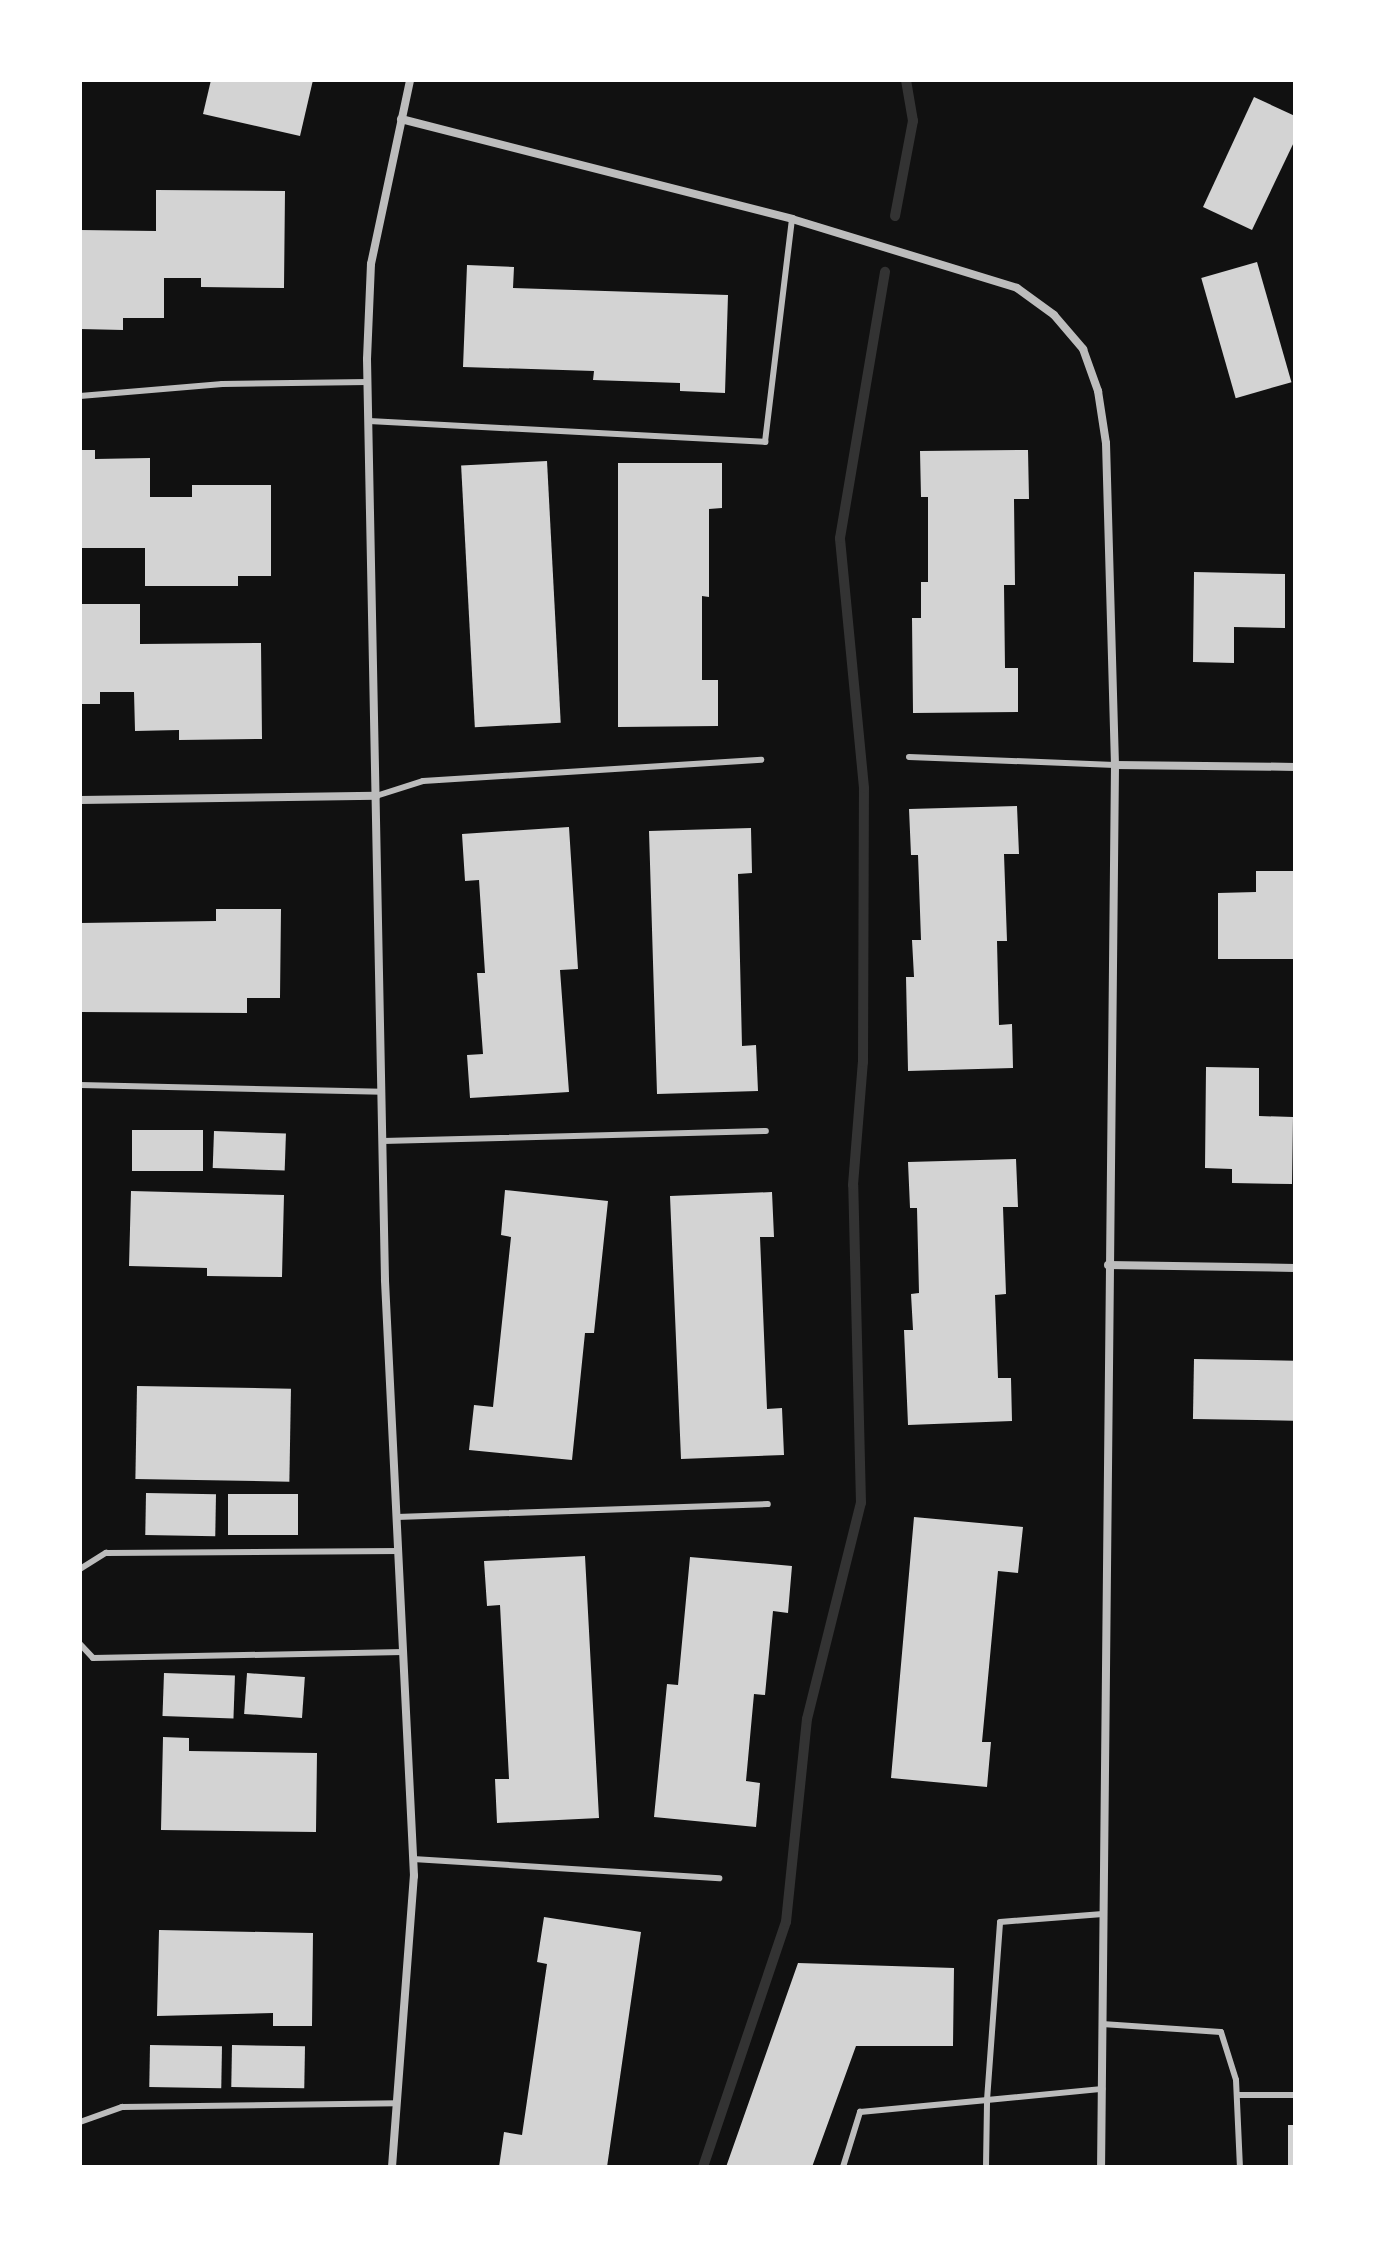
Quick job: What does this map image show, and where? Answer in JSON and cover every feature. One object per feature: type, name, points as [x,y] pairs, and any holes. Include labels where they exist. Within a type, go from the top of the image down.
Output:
[{"type":"street","points":[[392,2167],[413,1859],[383,1141],[368,382],[371,264],[410,80]]},
{"type":"street","points":[[401,119],[792,219],[1017,288],[1054,315],[1083,349],[1098,391],[1106,443],[1115,765],[1101,2167]]},
{"type":"street","points":[[1115,765],[1295,767]]},
{"type":"street","points":[[80,800],[376,796]]},
{"type":"street","points":[[1108,1265],[1295,1268]]},
{"type":"lane","points":[[369,421],[765,442],[792,219]]},
{"type":"lane","points":[[80,396],[222,384],[368,382]]},
{"type":"lane","points":[[909,757],[1115,765]]},
{"type":"lane","points":[[376,796],[423,781],[761,760]]},
{"type":"lane","points":[[80,1085],[382,1092]]},
{"type":"lane","points":[[383,1141],[766,1131]]},
{"type":"lane","points":[[397,1517],[768,1504]]},
{"type":"lane","points":[[80,1569],[106,1553],[399,1551]]},
{"type":"lane","points":[[80,1644],[93,1658],[403,1652]]},
{"type":"lane","points":[[413,1859],[719,1878]]},
{"type":"lane","points":[[986,2167],[987,2100],[1000,1922],[1103,1914]]},
{"type":"lane","points":[[1102,2024],[1221,2032],[1237,2095],[1240,2167]]},
{"type":"lane","points":[[843,2167],[860,2112],[1102,2089]]},
{"type":"lane","points":[[1237,2095],[1295,2095]]},
{"type":"lane","points":[[80,2122],[122,2107],[397,2103]]},
{"type":"building","points":[[211,80],[313,80],[300,136],[203,114]]},
{"type":"building","points":[[1254,97],[1295,116],[1295,140],[1252,230],[1203,207]]},
{"type":"building","points":[[156,190],[285,191],[284,288],[201,287],[201,278],[164,278],[164,318],[123,318],[123,330],[80,329],[80,230],[156,231]]},
{"type":"building","points":[[1257,262],[1291,382],[1236,398],[1201,278]]},
{"type":"building","points":[[467,265],[514,267],[513,288],[728,295],[725,393],[680,391],[680,383],[593,380],[594,371],[463,367]]},
{"type":"building","points":[[80,450],[95,450],[95,459],[150,458],[150,497],[192,497],[192,485],[271,485],[271,576],[238,576],[238,586],[145,586],[145,548],[80,548]]},
{"type":"building","points":[[1028,450],[1029,499],[1014,499],[1015,585],[1004,585],[1005,668],[1018,668],[1018,712],[913,713],[912,618],[921,618],[921,582],[928,582],[928,497],[921,497],[920,451]]},
{"type":"building","points":[[547,461],[561,723],[475,727],[461,466]]},
{"type":"building","points":[[618,463],[722,463],[722,508],[709,509],[709,597],[702,596],[702,680],[718,680],[718,726],[618,727]]},
{"type":"building","points":[[1194,572],[1285,574],[1285,628],[1234,627],[1234,663],[1193,662]]},
{"type":"building","points":[[80,604],[140,604],[140,644],[261,643],[262,739],[179,740],[179,730],[135,731],[134,692],[100,692],[100,704],[80,704]]},
{"type":"building","points":[[1017,806],[1019,854],[1004,854],[1007,941],[997,941],[999,1025],[1012,1024],[1013,1068],[908,1071],[906,977],[914,977],[912,940],[921,940],[918,855],[911,855],[909,809]]},
{"type":"building","points":[[569,827],[578,969],[560,970],[569,1092],[470,1098],[467,1055],[483,1054],[477,973],[485,973],[479,880],[465,881],[462,834]]},
{"type":"building","points":[[751,828],[752,873],[738,874],[742,1046],[756,1045],[758,1091],[657,1094],[649,831]]},
{"type":"building","points":[[1256,871],[1293,871],[1293,959],[1218,959],[1218,893],[1256,892]]},
{"type":"building","points":[[216,909],[281,909],[280,998],[247,998],[247,1013],[80,1012],[80,923],[216,921]]},
{"type":"building","points":[[1206,1067],[1259,1068],[1259,1116],[1293,1117],[1292,1184],[1232,1183],[1232,1169],[1205,1168]]},
{"type":"building","points":[[132,1130],[203,1130],[203,1171],[132,1171]]},
{"type":"building","points":[[214,1131],[286,1134],[285,1170],[213,1168]]},
{"type":"building","points":[[1016,1159],[1018,1207],[1003,1207],[1006,1294],[995,1295],[998,1378],[1011,1378],[1012,1421],[908,1425],[904,1330],[913,1330],[911,1294],[919,1293],[917,1208],[910,1208],[908,1162]]},
{"type":"building","points":[[505,1190],[608,1201],[594,1333],[585,1333],[572,1460],[469,1450],[474,1405],[493,1407],[511,1237],[501,1235]]},
{"type":"building","points":[[131,1191],[284,1195],[282,1277],[207,1276],[207,1268],[129,1266]]},
{"type":"building","points":[[772,1192],[774,1237],[760,1237],[767,1409],[782,1408],[784,1455],[681,1459],[670,1196]]},
{"type":"building","points":[[1194,1359],[1295,1361],[1294,1421],[1193,1419]]},
{"type":"building","points":[[137,1386],[291,1389],[289,1482],[135,1479]]},
{"type":"building","points":[[146,1493],[216,1494],[215,1536],[145,1535]]},
{"type":"building","points":[[228,1494],[298,1494],[298,1535],[228,1535]]},
{"type":"building","points":[[914,1517],[1023,1527],[1018,1573],[998,1571],[982,1742],[991,1742],[987,1787],[891,1778]]},
{"type":"building","points":[[585,1556],[599,1818],[497,1823],[495,1779],[509,1779],[500,1605],[487,1606],[484,1561]]},
{"type":"building","points":[[690,1557],[792,1566],[788,1613],[773,1611],[765,1695],[754,1694],[746,1781],[760,1783],[756,1827],[654,1817],[667,1684],[678,1685]]},
{"type":"building","points":[[164,1673],[235,1675],[233,1718],[162,1716]]},
{"type":"building","points":[[247,1673],[305,1677],[302,1718],[244,1714]]},
{"type":"building","points":[[163,1737],[189,1738],[189,1751],[317,1753],[316,1832],[161,1830]]},
{"type":"building","points":[[544,1917],[641,1932],[607,2167],[499,2167],[504,2132],[522,2135],[547,1964],[537,1962]]},
{"type":"building","points":[[159,1930],[313,1933],[312,2026],[273,2026],[273,2013],[157,2016]]},
{"type":"building","points":[[798,1963],[954,1968],[953,2046],[856,2046],[812,2167],[726,2167]]},
{"type":"building","points":[[150,2045],[222,2046],[221,2088],[149,2087]]},
{"type":"building","points":[[232,2045],[305,2046],[304,2088],[231,2087]]},
{"type":"building","points":[[1288,2125],[1295,2125],[1295,2167],[1288,2167]]},
{"type":"waterway","points":[[895,216],[913,121],[906,80]]},
{"type":"waterway","points":[[703,2167],[786,1922],[807,1719],[861,1503],[853,1185],[863,1062],[864,788],[840,538],[885,272]]}]
